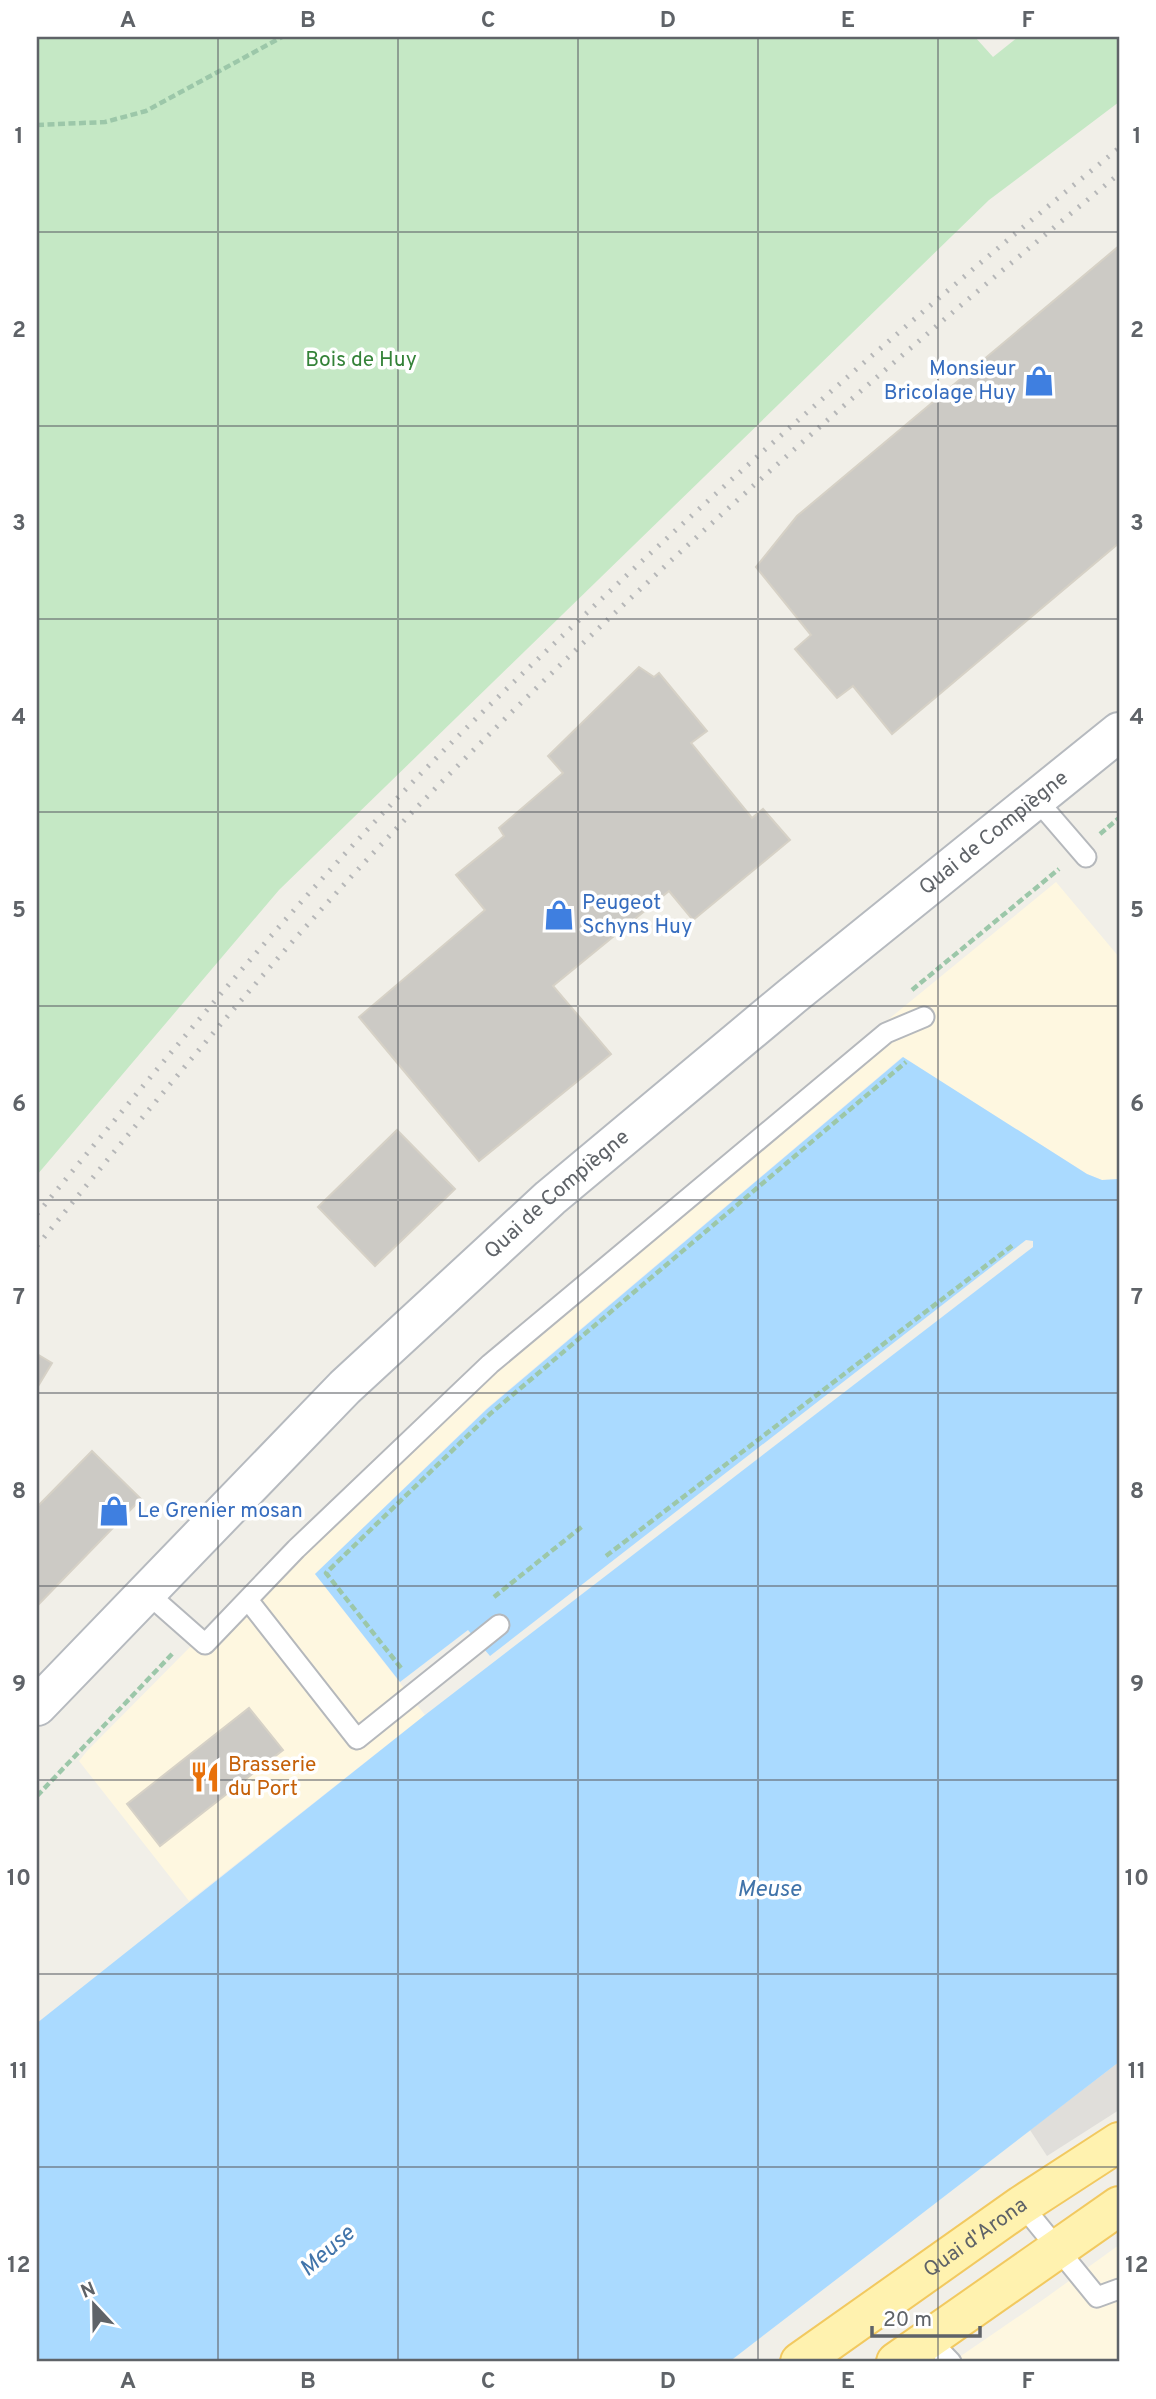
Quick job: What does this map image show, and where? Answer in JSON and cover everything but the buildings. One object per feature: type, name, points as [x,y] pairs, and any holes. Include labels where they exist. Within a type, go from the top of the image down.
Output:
[{"type":"main road","name":"Quai de Compiègne","points":[[37,1706],[345,1387],[550,1199],[792,996],[1119,732]]},
{"type":"main road","name":"Quai d'Arona","points":[[800,2362],[1022,2205],[1119,2142]]},
{"type":"main road","points":[[896,2362],[940,2351],[1057,2249],[1119,2206]]},
{"type":"lane","points":[[1036,799],[1086,857]]},
{"type":"lane","points":[[146,1592],[205,1644],[392,1456],[490,1364],[886,1033],[924,1017]]},
{"type":"lane","points":[[248,1600],[357,1739],[499,1625]]},
{"type":"lane","points":[[1022,2205],[1097,2297],[1119,2289]]},
{"type":"path","points":[[37,125],[105,122],[146,111],[282,37]]},
{"type":"path","points":[[413,1662],[402,1670],[326,1573],[490,1414],[906,1062]]},
{"type":"path","points":[[606,1556],[1013,1245]]},
{"type":"path","points":[[488,1602],[584,1525]]},
{"type":"shaded area","points":[[1056,882],[1119,957],[1119,1179],[1102,1180],[1087,1174],[902,1057],[487,1408],[315,1574],[425,1715],[189,1901],[79,1761],[87,1751],[418,1417],[723,1155]]},
{"type":"shaded area","points":[[1119,2062],[1119,2110],[1047,2156],[1030,2130]]},
{"type":"shaded area","points":[[1119,2245],[1119,2362],[952,2362],[1044,2299]]},
{"type":"green space","name":"Bois de Huy","points":[[37,37],[975,37],[993,57],[1018,37],[1119,37],[1119,102],[989,200],[279,890],[37,1175]]},
{"type":"water","name":"Meuse","points":[[903,1057],[1087,1174],[1102,1180],[1119,1179],[1119,2062],[729,2362],[37,2362],[37,2023],[425,1715],[1033,1247],[1033,1241],[1026,1240],[490,1656],[468,1630],[400,1682],[315,1574],[487,1409]]},
{"type":"railway","points":[[37,1214],[265,943],[359,838],[462,732],[628,574],[748,465],[932,304],[1119,148]]},
{"type":"railway","points":[[37,1246],[178,1075],[323,907],[507,717],[763,477],[939,324],[1119,174]]},
{"type":"place","name":"Monsieur Bricolage Huy","points":[[1039,381]]},
{"type":"place","name":"Peugeot Schyns Huy","points":[[559,915]]},
{"type":"place","name":"Le Grenier mosan","points":[[114,1511]]},
{"type":"place","name":"Brasserie du Port","points":[[205,1777]]}]
